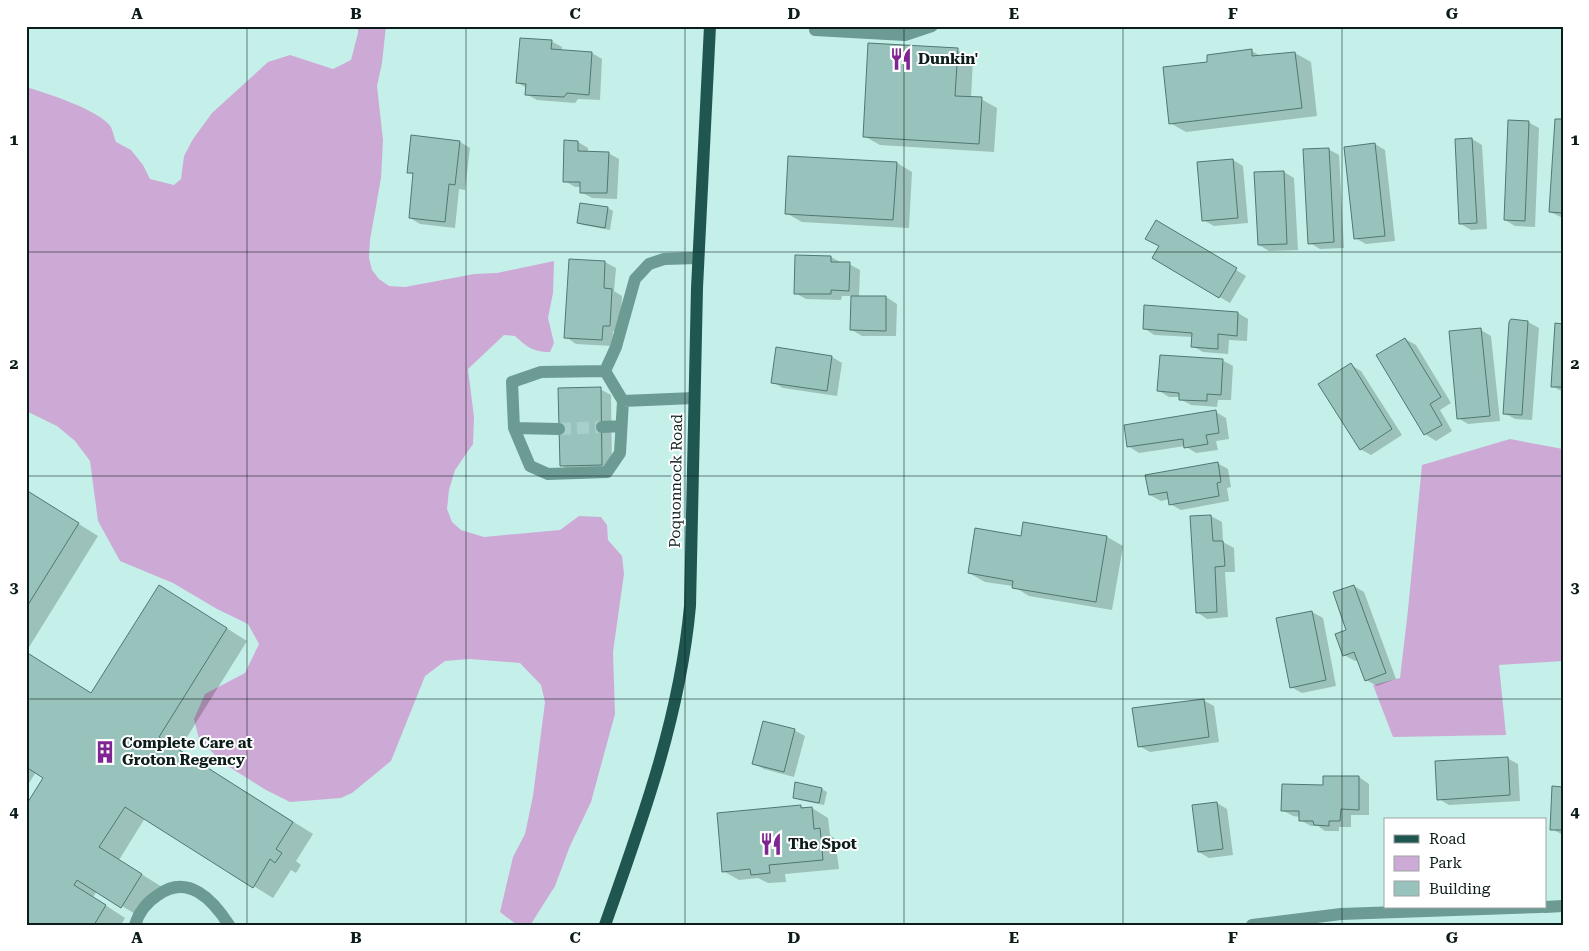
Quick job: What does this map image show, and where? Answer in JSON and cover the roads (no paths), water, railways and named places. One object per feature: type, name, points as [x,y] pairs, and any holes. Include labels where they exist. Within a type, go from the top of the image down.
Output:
[{"type":"main road","name":"Poquonnock Road","points":[[605,925],[645,808],[667,734],[683,661],[690,606],[698,258],[710,26]]},
{"type":"street","points":[[815,30],[905,35],[932,26]]},
{"type":"street","points":[[605,371],[616,347],[635,279],[649,264],[664,259],[698,258]]},
{"type":"street","points":[[605,371],[622,401],[620,454],[607,472],[548,474],[530,466],[514,428],[512,382],[541,372],[605,371]]},
{"type":"street","points":[[622,401],[694,398]]},
{"type":"street","points":[[602,427],[621,426]]},
{"type":"street","points":[[514,428],[559,429]]},
{"type":"street","points":[[135,925],[144,907],[165,890],[176,886],[188,888],[208,898],[229,925]]},
{"type":"street","points":[[1546,907],[1563,906]]},
{"type":"street","points":[[1252,925],[1341,914],[1512,908]]},
{"type":"tunnel","points":[[559,429],[602,427]]},
{"type":"place","name":"Dunkin'","points":[[901,59]]},
{"type":"place","name":"Complete Care at Groton Regency","points":[[105,752]]},
{"type":"place","name":"The Spot","points":[[771,844]]}]
